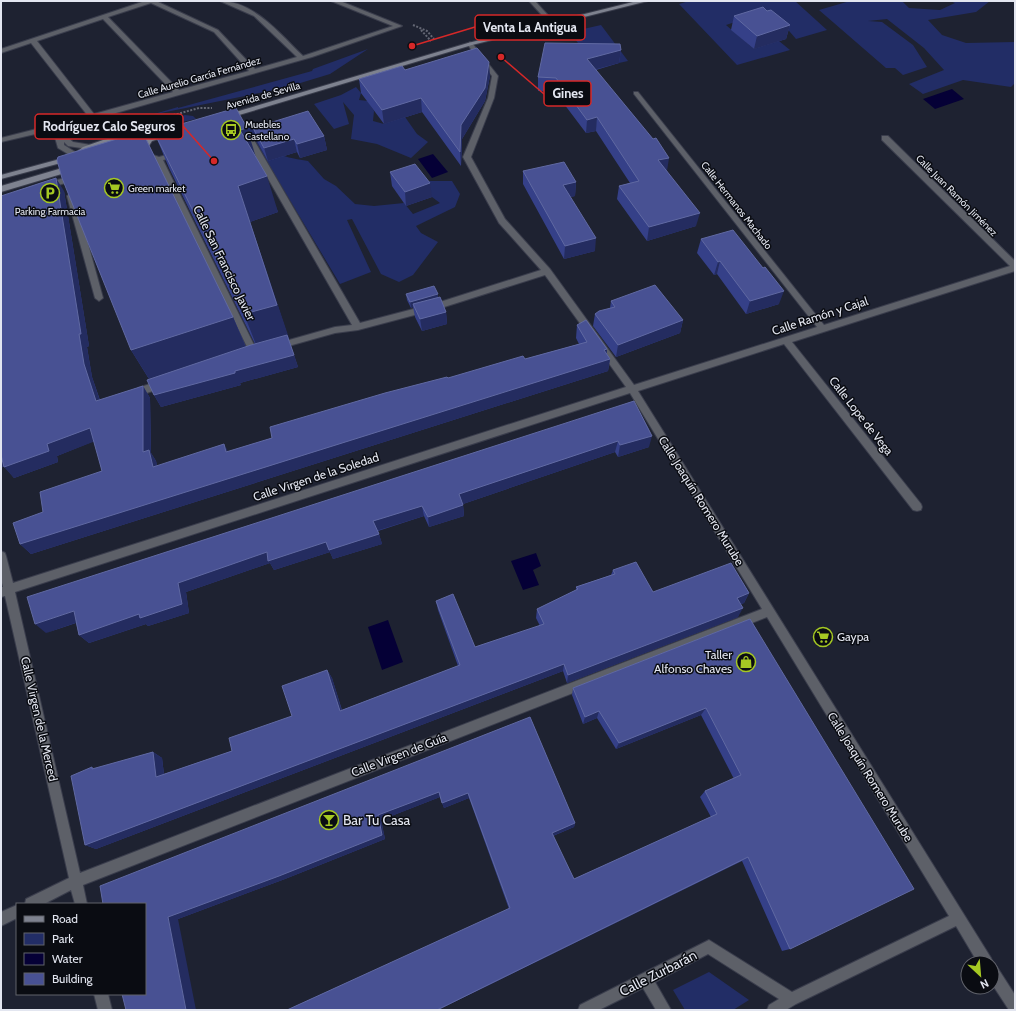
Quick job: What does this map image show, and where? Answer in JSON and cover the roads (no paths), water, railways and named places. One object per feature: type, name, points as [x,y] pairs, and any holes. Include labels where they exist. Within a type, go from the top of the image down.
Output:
[{"type":"main road","name":"Avenida de Sevilla","points":[[218,118],[470,44],[645,1]]},
{"type":"main road","points":[[1,177],[75,156],[88,147],[127,137],[149,139],[175,131]]},
{"type":"main road","points":[[1,189],[78,166],[93,167],[116,162],[140,154],[149,139]]},
{"type":"main road","points":[[75,156],[78,166]]},
{"type":"street","points":[[1,51],[151,1],[216,31],[254,72]]},
{"type":"street","points":[[223,1],[256,15],[302,58]]},
{"type":"street","name":"Calle Aurelio García Fernández","points":[[1,140],[57,130],[92,117],[302,58],[399,26],[334,1]]},
{"type":"street","points":[[532,1],[553,24]]},
{"type":"street","points":[[104,16],[178,93]]},
{"type":"street","points":[[32,40],[92,117]]},
{"type":"street","name":"Calle Joaquín Romero Murube","points":[[470,44],[495,76],[491,98],[467,157],[502,221],[547,271],[632,389],[957,919],[981,955]]},
{"type":"street","name":"Calle Hermanos Machado","points":[[636,94],[822,328]]},
{"type":"street","points":[[57,130],[71,144],[88,147]]},
{"type":"street","points":[[57,130],[61,146],[75,156]]},
{"type":"street","points":[[239,135],[246,133],[358,327],[441,305],[547,271]]},
{"type":"street","name":"Calle Juan Ramón Jiménez","points":[[885,138],[1012,268],[1015,278]]},
{"type":"street","points":[[140,154],[160,159],[188,150]]},
{"type":"street","name":"Calle San Francisco Javier","points":[[160,159],[258,352],[335,330],[358,327]]},
{"type":"street","points":[[37,188],[73,178],[93,167]]},
{"type":"street","points":[[73,178],[71,196],[99,298]]},
{"type":"street","name":"Calle Ramón y Cajal","points":[[632,389],[1012,268]]},
{"type":"street","name":"Calle Lope de Vega","points":[[786,340],[917,507]]},
{"type":"street","points":[[141,391],[171,381]]},
{"type":"street","name":"Calle Virgen de la Soledad","points":[[5,591],[632,389]]},
{"type":"street","name":"Calle Virgen de la Merced","points":[[1,556],[5,591],[81,903]]},
{"type":"street","name":"Calle Virgen de Guía","points":[[33,903],[76,882],[769,611]]},
{"type":"street","points":[[1,919],[16,912]]},
{"type":"street","points":[[774,1010],[791,999],[957,919]]},
{"type":"street","name":"Calle Zurbarán","points":[[585,1010],[708,948],[791,999]]},
{"type":"street","points":[[646,979],[664,1010]]},
{"type":"street","points":[[1000,984],[1015,1007]]},
{"type":"street","points":[[101,995],[105,1010]]},
{"type":"water","points":[[952,89],[964,99],[935,109],[923,99]]},
{"type":"water","points":[[433,154],[448,172],[432,178],[418,159]]},
{"type":"water","points":[[536,553],[541,566],[533,570],[539,585],[523,590],[511,561]]},
{"type":"water","points":[[388,620],[403,662],[382,670],[368,627]]},
{"type":"place","name":"Venta La Antigua","points":[[412,46]]},
{"type":"place","name":"Gines","points":[[501,57]]},
{"type":"place","name":"Muebles Castellano","points":[[231,130]]},
{"type":"place","name":"Rodríguez Calo Seguros","points":[[214,161]]},
{"type":"place","name":"Green market","points":[[114,188]]},
{"type":"place","name":"Parking Farmacia","points":[[50,193]]},
{"type":"place","name":"Gaypa","points":[[823,637]]},
{"type":"place","name":"Taller Alfonso Chaves","points":[[746,662]]},
{"type":"place","name":"Bar Tu Casa","points":[[329,820]]}]
